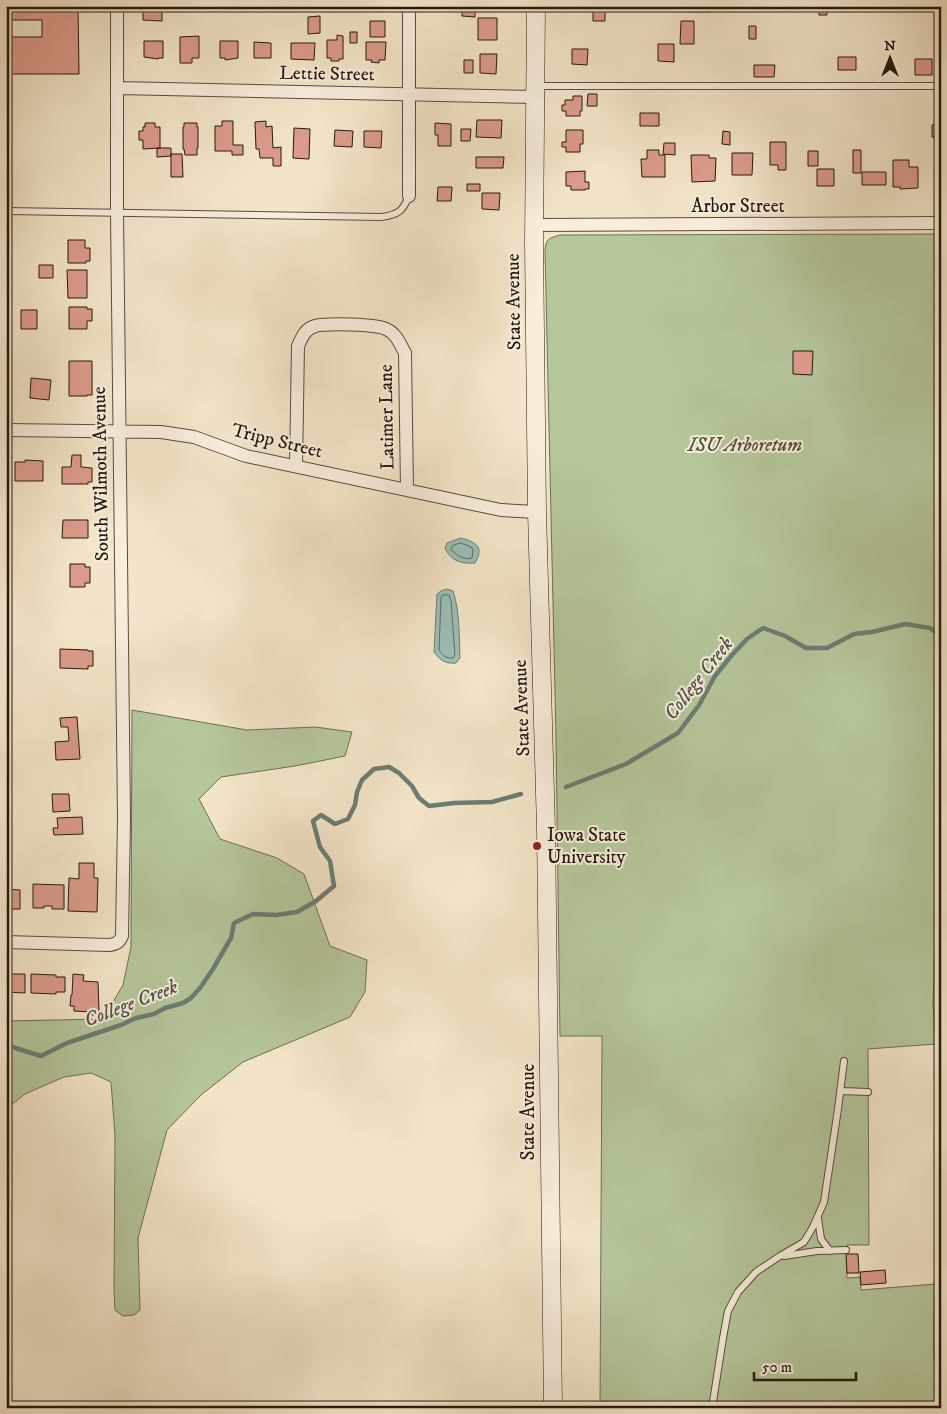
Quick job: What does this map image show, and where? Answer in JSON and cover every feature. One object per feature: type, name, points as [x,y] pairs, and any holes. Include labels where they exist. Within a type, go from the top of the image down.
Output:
[{"type":"street","name":"South Wilmoth Avenue","points":[[6,942],[109,945],[120,941],[123,929],[124,818],[117,213],[117,6]]},
{"type":"street","points":[[409,6],[409,196]]},
{"type":"street","name":"State Avenue","points":[[536,6],[534,226],[537,512],[546,828],[552,1408]]},
{"type":"street","name":"Lettie Street","points":[[118,88],[409,94],[536,91]]},
{"type":"street","name":"Arbor Street","points":[[534,226],[941,224]]},
{"type":"street","name":"Latimer Lane","points":[[296,466],[298,346],[304,333],[315,326],[373,325],[387,329],[396,337],[405,353],[407,490]]},
{"type":"street","name":"Tripp Street","points":[[6,430],[161,432],[187,435],[246,456],[501,510],[537,512]]},
{"type":"lane","points":[[536,91],[941,86]]},
{"type":"lane","points":[[6,211],[381,218],[392,216],[404,207],[409,196]]},
{"type":"lane","points":[[712,1408],[728,1311],[738,1292],[756,1272],[804,1242],[824,1202],[844,1061]]},
{"type":"lane","points":[[841,1091],[868,1092]]},
{"type":"lane","points":[[818,1216],[821,1239],[830,1251]]},
{"type":"lane","points":[[780,1256],[846,1250]]},
{"type":"green space","name":"ISU Arboretum","points":[[941,234],[941,828],[933,1002],[936,1044],[868,1049],[869,1245],[847,1245],[847,1278],[860,1277],[861,1290],[936,1284],[934,1347],[937,1371],[941,1379],[941,1408],[600,1408],[602,1036],[560,1036],[546,243],[551,238],[560,235]]},
{"type":"green space","points":[[132,710],[247,730],[315,727],[352,732],[345,756],[295,766],[221,777],[199,799],[220,839],[277,858],[304,874],[330,946],[367,960],[365,992],[350,1017],[243,1062],[201,1095],[167,1130],[138,1238],[140,1310],[134,1315],[123,1316],[115,1310],[115,1135],[111,1082],[91,1073],[64,1077],[25,1094],[6,1109],[6,1021],[103,1019],[123,985],[131,947]]},
{"type":"water","points":[[461,538],[474,543],[479,549],[475,563],[457,561],[447,552],[445,548],[447,543]]},
{"type":"water","points":[[446,589],[453,591],[457,607],[460,658],[456,663],[443,661],[434,652],[437,594]]},
{"type":"building","points":[[6,6],[78,6],[79,74],[6,74],[6,37],[42,37],[42,20],[6,20]]},
{"type":"building","points":[[162,6],[162,21],[143,20],[143,7]]},
{"type":"building","points":[[593,6],[605,6],[605,21],[593,21]]},
{"type":"building","points":[[686,6],[711,6],[711,12],[686,12]]},
{"type":"building","points":[[810,6],[827,6],[827,15],[819,15],[819,10],[810,9]]},
{"type":"building","points":[[462,8],[475,8],[475,17],[462,16]]},
{"type":"building","points":[[320,16],[320,33],[308,34],[308,17]]},
{"type":"building","points":[[478,18],[497,18],[497,40],[478,40]]},
{"type":"building","points":[[370,21],[385,21],[385,37],[370,37]]},
{"type":"building","points":[[681,21],[694,21],[694,44],[680,44]]},
{"type":"building","points":[[749,26],[756,26],[756,39],[749,39]]},
{"type":"building","points":[[350,32],[357,32],[357,43],[350,43]]},
{"type":"building","points":[[337,35],[343,36],[343,59],[331,61],[331,58],[327,58],[327,40],[337,40]]},
{"type":"building","points":[[199,36],[199,58],[192,58],[192,63],[180,63],[180,37]]},
{"type":"building","points":[[144,41],[163,41],[163,58],[144,57]]},
{"type":"building","points":[[220,41],[238,41],[238,58],[225,60],[225,58],[220,58]]},
{"type":"building","points":[[254,42],[271,43],[271,58],[254,58]]},
{"type":"building","points":[[366,42],[386,42],[385,60],[379,60],[379,63],[366,60]]},
{"type":"building","points":[[291,43],[315,43],[314,60],[291,59]]},
{"type":"building","points":[[658,44],[674,44],[674,62],[658,61]]},
{"type":"building","points":[[572,49],[588,49],[587,65],[572,64]]},
{"type":"building","points":[[480,54],[497,54],[496,74],[480,73]]},
{"type":"building","points":[[838,57],[856,57],[856,70],[838,70]]},
{"type":"building","points":[[915,59],[932,59],[932,75],[915,75]]},
{"type":"building","points":[[464,60],[473,60],[473,73],[464,73]]},
{"type":"building","points":[[754,65],[775,65],[774,77],[754,77]]},
{"type":"building","points":[[588,94],[597,94],[597,106],[587,106]]},
{"type":"building","points":[[573,96],[582,96],[582,111],[580,111],[580,116],[566,116],[566,111],[562,111],[562,105],[565,105],[565,100],[573,100]]},
{"type":"building","points":[[640,113],[659,113],[659,126],[640,126]]},
{"type":"building","points":[[477,120],[502,120],[501,138],[476,137]]},
{"type":"building","points":[[222,121],[233,121],[233,145],[243,145],[243,155],[232,155],[232,151],[215,151],[215,126],[222,126]]},
{"type":"building","points":[[266,121],[266,127],[272,126],[273,148],[281,147],[281,166],[273,166],[273,158],[260,158],[259,149],[256,149],[255,122]]},
{"type":"building","points":[[145,123],[155,123],[155,127],[160,127],[160,148],[143,149],[143,140],[139,140],[139,131],[143,131]]},
{"type":"building","points":[[184,123],[197,123],[197,155],[185,155],[183,149]]},
{"type":"building","points":[[435,123],[451,124],[451,146],[438,146],[438,135],[435,135]]},
{"type":"building","points":[[940,124],[941,137],[932,137],[932,125]]},
{"type":"building","points":[[294,128],[310,129],[309,159],[293,158]]},
{"type":"building","points":[[461,129],[471,129],[470,141],[461,141]]},
{"type":"building","points":[[335,130],[353,131],[352,147],[334,146]]},
{"type":"building","points":[[566,130],[583,130],[583,144],[580,144],[580,152],[566,152],[566,147],[562,147],[562,142],[566,142]]},
{"type":"building","points":[[364,131],[382,131],[381,148],[364,147]]},
{"type":"building","points":[[723,131],[730,132],[730,145],[722,144]]},
{"type":"building","points":[[770,142],[786,142],[786,170],[778,170],[778,165],[770,165]]},
{"type":"building","points":[[664,143],[675,143],[675,155],[663,154]]},
{"type":"building","points":[[157,148],[171,148],[171,156],[157,157]]},
{"type":"building","points":[[647,150],[659,150],[659,155],[665,155],[665,177],[642,177],[641,159],[647,159]]},
{"type":"building","points":[[853,150],[861,150],[861,173],[853,173]]},
{"type":"building","points":[[808,151],[818,151],[818,166],[808,166]]},
{"type":"building","points":[[732,153],[753,153],[752,175],[732,175]]},
{"type":"building","points":[[171,154],[182,154],[183,177],[171,177]]},
{"type":"building","points":[[691,155],[709,155],[709,158],[716,158],[715,181],[692,182]]},
{"type":"building","points":[[476,157],[504,157],[503,168],[476,168]]},
{"type":"building","points":[[893,160],[909,160],[909,167],[918,167],[918,188],[900,189],[900,187],[893,187]]},
{"type":"building","points":[[817,169],[834,169],[834,186],[817,186]]},
{"type":"building","points":[[585,171],[585,182],[589,182],[589,189],[571,190],[571,186],[566,186],[566,172]]},
{"type":"building","points":[[862,172],[886,172],[886,185],[862,185]]},
{"type":"building","points":[[467,184],[480,184],[480,191],[467,191]]},
{"type":"building","points":[[438,187],[452,187],[451,201],[437,201]]},
{"type":"building","points":[[482,193],[500,193],[499,210],[482,209]]},
{"type":"building","points":[[68,240],[85,240],[85,248],[90,248],[90,261],[86,261],[86,263],[68,263]]},
{"type":"building","points":[[39,265],[53,265],[53,278],[39,278]]},
{"type":"building","points":[[67,270],[87,270],[87,298],[68,298]]},
{"type":"building","points":[[69,307],[87,307],[87,309],[92,309],[92,321],[87,321],[87,329],[69,329]]},
{"type":"building","points":[[21,310],[37,310],[37,329],[21,329]]},
{"type":"building","points":[[793,351],[813,351],[812,375],[793,374]]},
{"type":"building","points":[[69,361],[92,361],[92,395],[69,396]]},
{"type":"building","points":[[31,378],[51,380],[49,400],[30,398]]},
{"type":"building","points":[[72,455],[81,455],[81,467],[92,468],[92,482],[88,482],[88,484],[62,484],[62,467],[71,467]]},
{"type":"building","points":[[25,460],[43,461],[43,481],[15,481],[15,462],[25,462]]},
{"type":"building","points":[[63,520],[88,520],[88,538],[62,538]]},
{"type":"building","points":[[70,564],[85,564],[85,567],[90,567],[90,583],[85,583],[85,587],[70,587]]},
{"type":"building","points":[[60,649],[93,651],[93,666],[88,666],[88,669],[60,668]]},
{"type":"building","points":[[77,717],[80,759],[56,760],[55,742],[69,741],[68,727],[61,727],[60,718]]},
{"type":"building","points":[[52,794],[69,794],[70,811],[53,812]]},
{"type":"building","points":[[82,817],[83,834],[54,835],[53,828],[58,828],[57,818]]},
{"type":"building","points":[[79,863],[94,863],[94,878],[98,878],[97,912],[68,911],[69,878],[79,879]]},
{"type":"building","points":[[33,884],[64,885],[64,909],[52,909],[52,906],[33,908]]},
{"type":"building","points":[[6,889],[20,890],[20,909],[6,909]]},
{"type":"building","points":[[6,974],[25,974],[25,993],[6,992]]},
{"type":"building","points":[[31,974],[65,977],[65,992],[56,992],[56,994],[31,993]]},
{"type":"building","points":[[73,974],[84,975],[83,981],[98,982],[99,1011],[96,1011],[96,1015],[92,1015],[92,1012],[74,1011],[74,1006],[70,1006]]},
{"type":"building","points":[[846,1254],[858,1254],[859,1273],[847,1273]]},
{"type":"building","points":[[885,1270],[886,1283],[861,1285],[860,1272]]},
{"type":"waterway","name":"College Creek","points":[[566,787],[626,764],[678,733],[699,705],[715,676],[747,639],[763,628],[785,636],[806,648],[827,648],[854,634],[872,632],[905,624],[930,628],[941,636]]},
{"type":"waterway","name":"College Creek","points":[[6,1045],[41,1056],[67,1043],[136,1018],[154,1014],[191,998],[213,969],[231,938],[234,923],[253,914],[276,915],[297,912],[316,901],[334,886],[330,861],[320,847],[313,821],[321,815],[335,824],[348,819],[355,805],[357,792],[362,780],[374,769],[389,767],[399,773],[412,786],[419,798],[429,806],[492,802],[521,794]]},
{"type":"place","name":"Iowa State University","points":[[537,846]]}]
